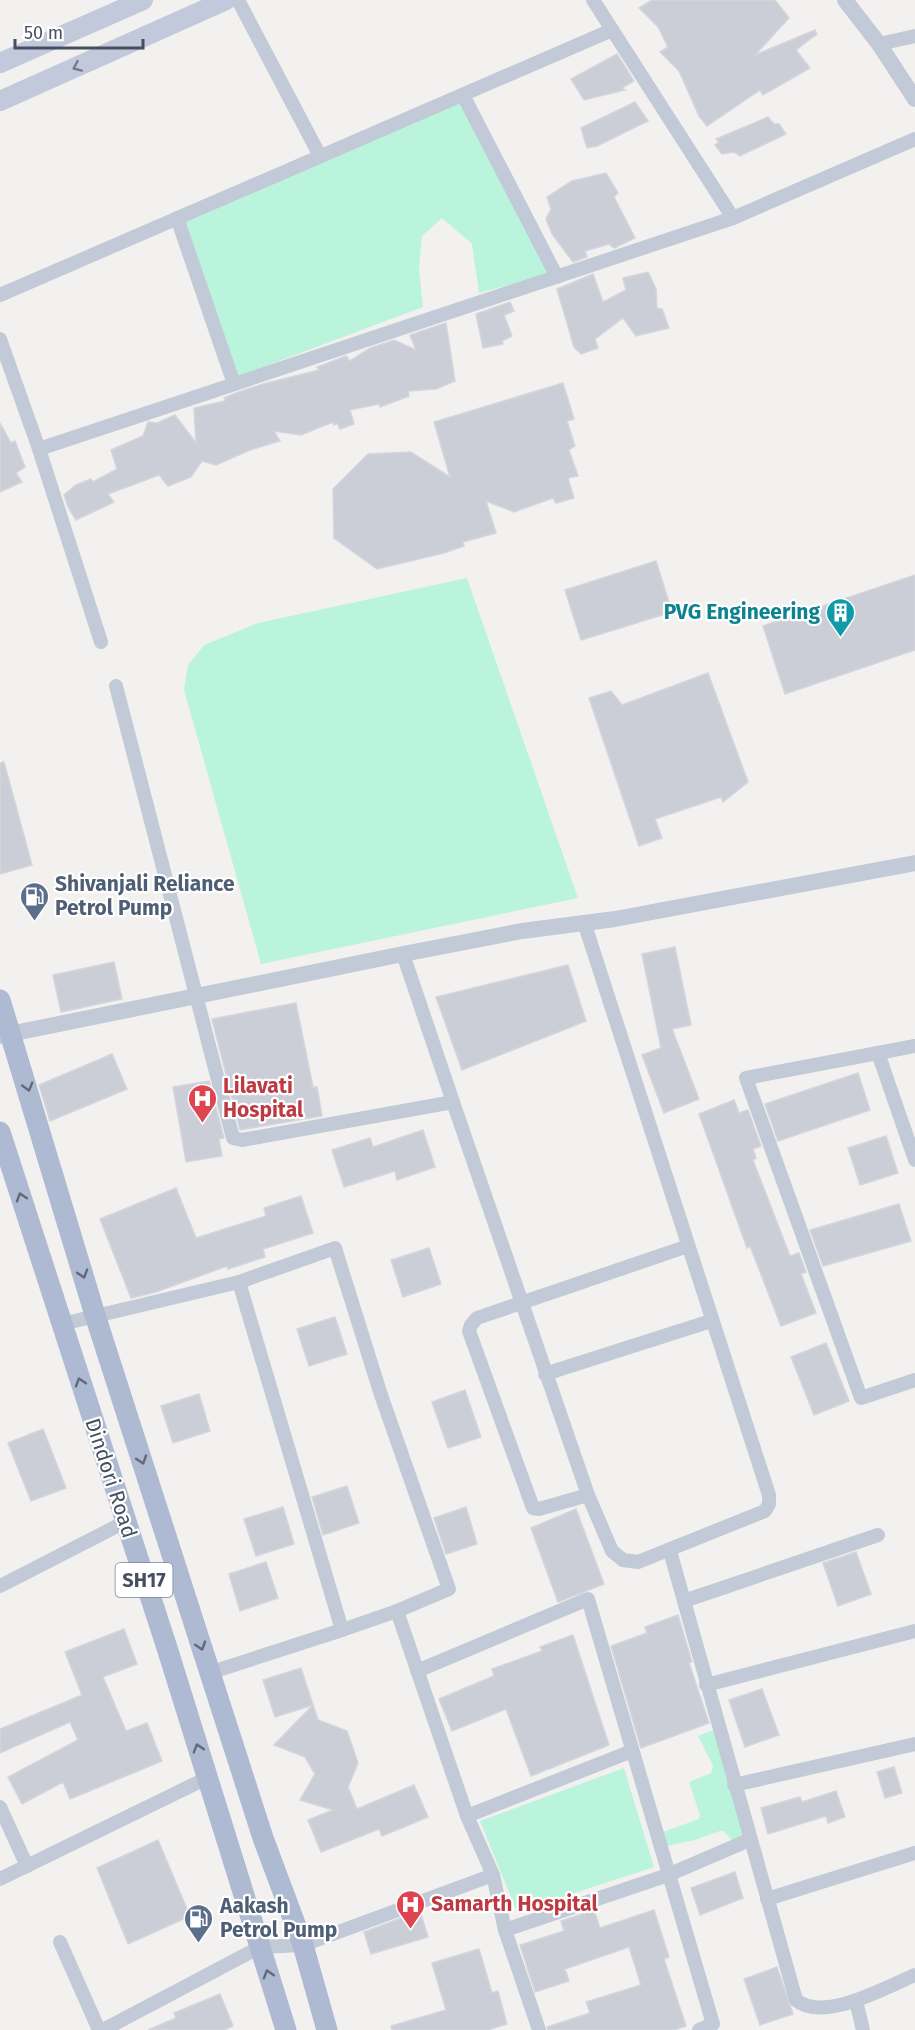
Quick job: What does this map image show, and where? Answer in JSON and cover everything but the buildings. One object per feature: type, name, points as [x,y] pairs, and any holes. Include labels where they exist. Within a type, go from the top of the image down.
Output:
[{"type":"main road","points":[[0,63],[144,0]]},
{"type":"main road","points":[[0,101],[226,0]]},
{"type":"main road","points":[[0,1000],[6,1034],[95,1315],[263,1838],[303,1945],[327,2030]]},
{"type":"main road","name":"Dindori Road","points":[[0,1132],[286,2030]]},
{"type":"street","points":[[238,0],[320,156]]},
{"type":"street","points":[[593,0],[733,218]]},
{"type":"street","points":[[845,0],[879,44],[915,99]]},
{"type":"street","points":[[0,295],[612,30]]},
{"type":"street","points":[[879,44],[915,36]]},
{"type":"street","points":[[463,95],[557,277]]},
{"type":"street","points":[[39,449],[733,218],[915,139]]},
{"type":"street","points":[[177,218],[234,384]]},
{"type":"street","points":[[0,339],[39,449],[101,642]]},
{"type":"street","points":[[116,686],[233,1138],[242,1140],[453,1102]]},
{"type":"street","points":[[6,1034],[403,954],[584,922],[615,919],[915,863]]},
{"type":"street","points":[[403,954],[520,1303],[588,1496],[612,1551],[622,1560],[638,1562],[765,1511],[769,1504],[769,1496],[584,922]]},
{"type":"street","points":[[915,1046],[746,1078],[861,1398],[915,1380]]},
{"type":"street","points":[[878,1053],[915,1160]]},
{"type":"street","points":[[588,1496],[539,1509],[532,1508],[469,1331],[471,1325],[477,1318],[688,1246]]},
{"type":"street","points":[[62,1324],[239,1282],[335,1248],[381,1395],[449,1589],[397,1611],[209,1673]]},
{"type":"street","points":[[239,1282],[342,1630]]},
{"type":"street","points":[[545,1374],[711,1321]]},
{"type":"street","points":[[0,1586],[125,1522]]},
{"type":"street","points":[[684,1601],[878,1535]]},
{"type":"street","points":[[670,1551],[749,1840],[796,2000],[804,2006],[820,2008],[856,2001],[915,1975]]},
{"type":"street","points":[[417,1671],[588,1599],[713,2024],[699,2030]]},
{"type":"street","points":[[397,1611],[467,1816],[493,1875],[505,1930],[539,2030]]},
{"type":"street","points":[[706,1685],[915,1631]]},
{"type":"street","points":[[734,1785],[915,1744]]},
{"type":"street","points":[[467,1816],[633,1751]]},
{"type":"street","points":[[0,1879],[207,1778]]},
{"type":"street","points":[[0,1807],[27,1866]]},
{"type":"street","points":[[505,1930],[668,1875],[749,1840]]},
{"type":"street","points":[[767,1899],[915,1853]]},
{"type":"street","points":[[60,1942],[101,2030],[260,1947],[303,1945],[493,1875]]},
{"type":"street","points":[[856,2001],[864,2030]]},
{"type":"green space","points":[[465,100],[550,274],[479,293],[472,244],[442,218],[422,236],[419,269],[423,307],[237,377],[184,223]]},
{"type":"green space","points":[[467,578],[578,898],[261,964],[184,690],[188,665],[204,645],[258,623]]},
{"type":"green space","points":[[710,1731],[716,1732],[745,1837],[733,1842],[724,1831],[720,1831],[695,1840],[666,1846],[660,1833],[699,1819],[700,1815],[689,1782],[711,1773],[713,1766],[698,1736]]},
{"type":"green space","points":[[624,1768],[654,1867],[517,1912],[480,1821]]},
{"type":"place","name":"PVG Engineering","points":[[841,638]]},
{"type":"place","name":"Shivanjali Reliance Petrol Pump","points":[[34,922]]},
{"type":"place","name":"Lilavati Hospital","points":[[202,1124]]},
{"type":"place","name":"Samarth Hospital","points":[[410,1930]]},
{"type":"place","name":"Aakash Petrol Pump","points":[[199,1944]]}]
